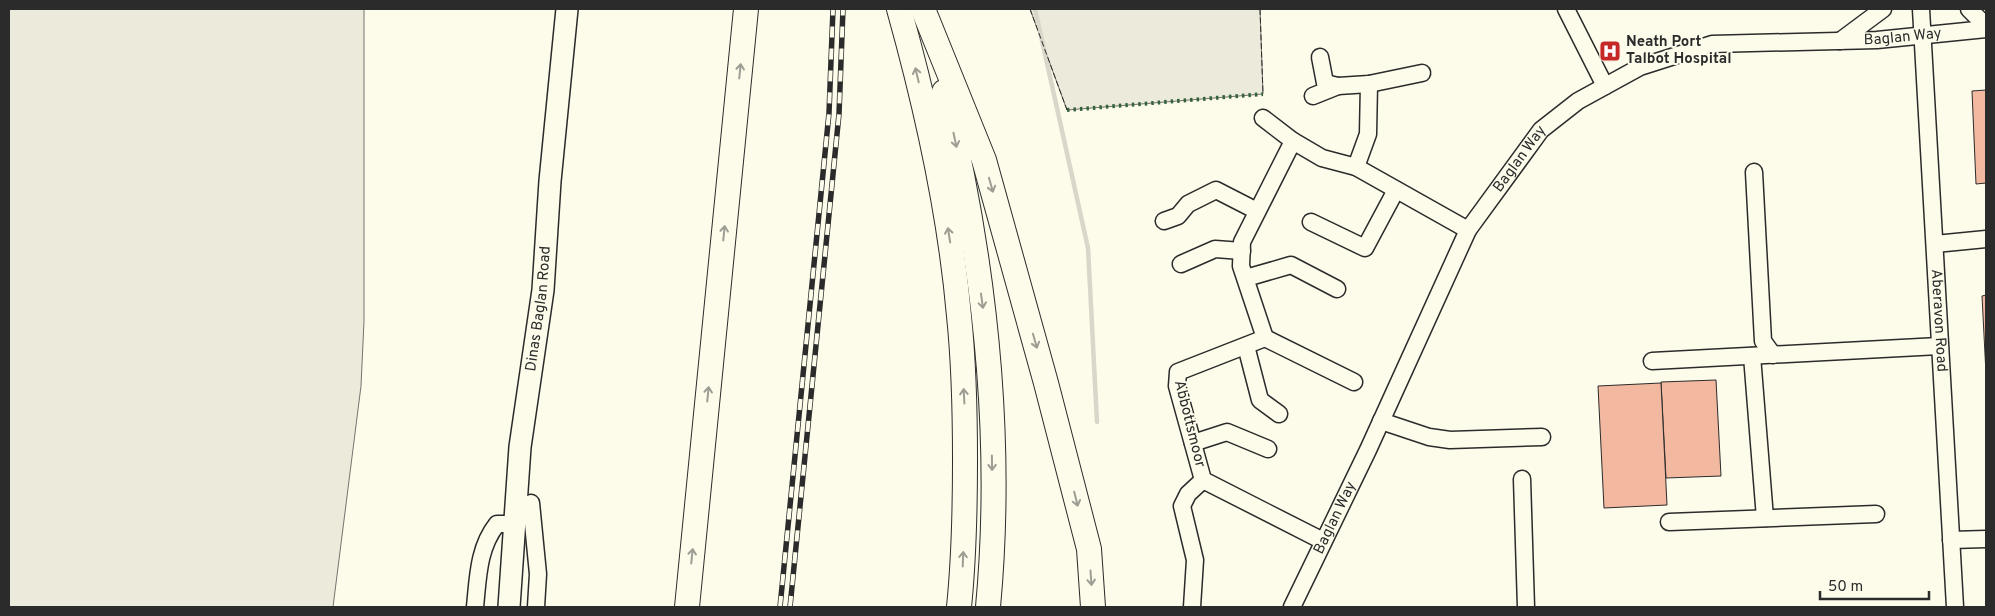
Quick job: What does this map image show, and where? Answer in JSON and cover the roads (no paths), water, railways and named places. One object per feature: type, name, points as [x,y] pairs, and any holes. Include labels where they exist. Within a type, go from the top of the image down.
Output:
[{"type":"highway","points":[[687,607],[746,9]]},
{"type":"highway","points":[[898,9],[914,64],[933,143],[949,237],[959,316],[965,402],[965,492],[959,607]]},
{"type":"highway","points":[[922,9],[984,160],[1046,383],[1089,549],[1093,607]]},
{"type":"highway","points":[[922,9],[936,58],[955,139],[973,235],[984,314],[991,404],[993,492],[988,607]]},
{"type":"main road","name":"Dinas Baglan Road","points":[[509,607],[520,447],[543,290],[550,182],[567,9]]},
{"type":"street","points":[[1566,9],[1605,86]]},
{"type":"street","points":[[1840,41],[1883,9]]},
{"type":"street","name":"Aberavon Road","points":[[1920,9],[1935,244],[1954,607]]},
{"type":"street","points":[[1969,9],[1986,27]]},
{"type":"street","name":"Baglan Way","points":[[1292,607],[1381,421],[1468,230],[1541,130],[1578,101],[1640,67],[1712,44],[1877,40],[1986,27]]},
{"type":"street","points":[[1320,57],[1325,82],[1338,86]]},
{"type":"street","points":[[1313,96],[1338,86],[1369,84],[1422,73]]},
{"type":"street","points":[[1356,167],[1368,134],[1369,84]]},
{"type":"street","points":[[1263,118],[1293,141],[1322,158],[1356,167],[1468,230]]},
{"type":"street","points":[[1293,141],[1242,242],[1241,266],[1265,338],[1354,382]]},
{"type":"street","points":[[1754,172],[1763,341],[1773,355]]},
{"type":"street","points":[[1164,221],[1178,216],[1188,204],[1216,190],[1258,212]]},
{"type":"street","points":[[1311,222],[1365,248],[1396,190]]},
{"type":"street","points":[[1935,244],[1986,239]]},
{"type":"street","points":[[1181,264],[1215,249],[1242,251]]},
{"type":"street","points":[[1246,278],[1291,265],[1337,289]]},
{"type":"street","name":"Abbottsmoor","points":[[1265,338],[1178,372],[1177,386],[1203,480],[1323,541]]},
{"type":"street","points":[[1246,346],[1260,400],[1279,414]]},
{"type":"street","points":[[1652,361],[1939,346]]},
{"type":"street","points":[[1752,356],[1765,518]]},
{"type":"street","points":[[1381,421],[1429,437],[1450,440],[1542,437]]},
{"type":"street","points":[[1193,443],[1227,432],[1268,449]]},
{"type":"street","points":[[1522,479],[1526,607]]},
{"type":"street","points":[[1192,607],[1195,560],[1182,506],[1188,494],[1203,480]]},
{"type":"street","points":[[531,503],[538,574],[536,607]]},
{"type":"street","points":[[1669,522],[1876,514]]},
{"type":"street","points":[[475,607],[480,557],[489,534],[497,524],[515,524]]},
{"type":"street","points":[[1951,540],[1986,539]]},
{"type":"waterway","points":[[1035,9],[1088,248],[1097,422]]},
{"type":"railway","points":[[780,607],[829,113],[833,9]]},
{"type":"railway","points":[[790,607],[839,114],[843,9]]},
{"type":"place","name":"Neath Port Talbot Hospital","points":[[1610,51]]}]
